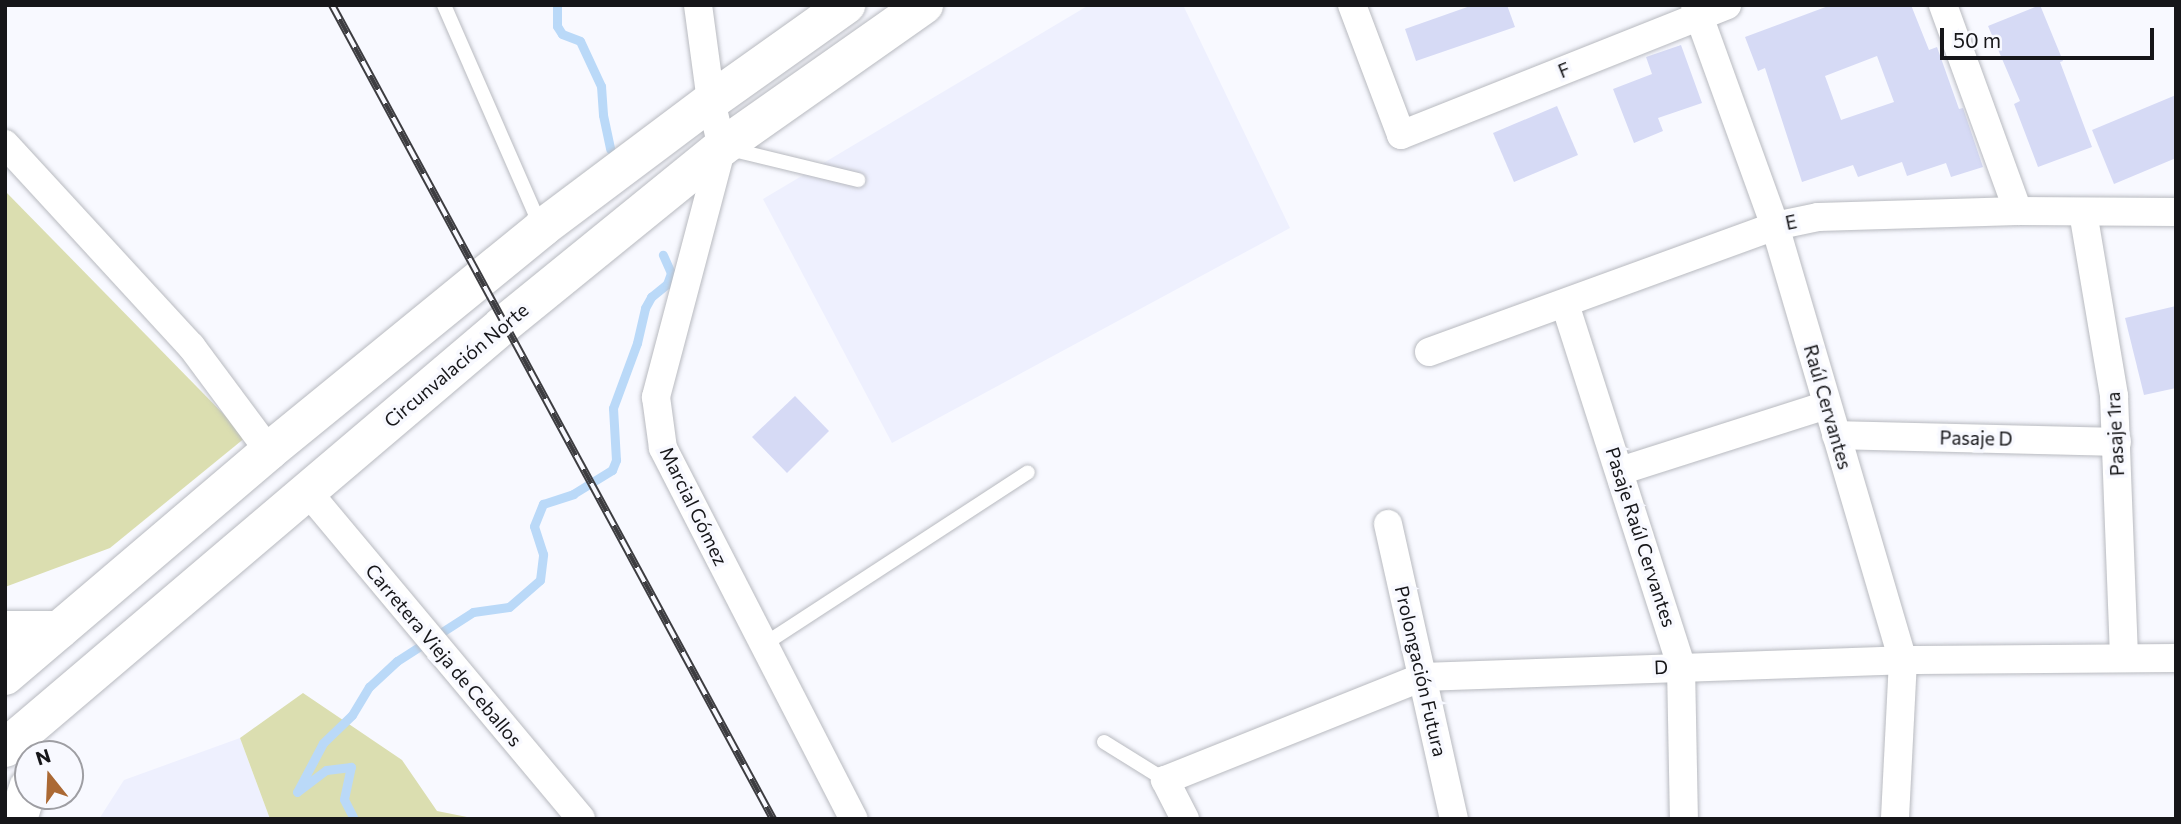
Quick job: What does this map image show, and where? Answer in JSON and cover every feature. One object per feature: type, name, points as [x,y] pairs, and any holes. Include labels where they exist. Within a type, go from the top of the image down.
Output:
[{"type":"highway","points":[[5,676],[269,451],[542,228],[711,101],[846,5]]},
{"type":"highway","name":"Circunvalación Norte","points":[[5,748],[503,324],[722,147],[924,5]]},
{"type":"highway","points":[[5,630],[59,630]]},
{"type":"highway","points":[[50,740],[96,670]]},
{"type":"street","name":"Marcial Gómez","points":[[698,5],[711,101],[722,147],[656,397],[663,448],[855,819]]},
{"type":"street","name":"F","points":[[1352,5],[1401,135],[1698,11],[1727,5]]},
{"type":"street","points":[[1943,5],[2018,211]]},
{"type":"street","name":"Raúl Cervantes","points":[[1698,11],[1775,226],[1903,660],[1895,819]]},
{"type":"street","points":[[5,144],[191,346],[269,451]]},
{"type":"street","name":"E","points":[[1429,352],[1775,226],[1818,217],[2018,211],[2176,212]]},
{"type":"street","name":"Pasaje 1ra","points":[[2083,212],[2114,396],[2124,658]]},
{"type":"street","name":"Pasaje Raúl Cervantes","points":[[1565,304],[1682,666],[1684,819]]},
{"type":"street","points":[[1620,471],[1827,405]]},
{"type":"street","name":"Pasaje D","points":[[1836,435],[2116,442]]},
{"type":"street","name":"Carretera Vieja de Ceballos","points":[[307,491],[582,819]]},
{"type":"street","name":"Prolongación Futura","points":[[1388,524],[1454,819]]},
{"type":"street","name":"D","points":[[1165,780],[1422,677],[1903,660],[2176,658]]},
{"type":"street","points":[[1165,780],[1185,819]]},
{"type":"lane","points":[[444,5],[542,228]]},
{"type":"lane","points":[[722,147],[858,180]]},
{"type":"lane","points":[[763,645],[1028,471]]},
{"type":"lane","points":[[1104,742],[1165,780]]},
{"type":"shaded area","points":[[1089,5],[1183,5],[1290,228],[892,443],[763,199]]},
{"type":"shaded area","points":[[240,738],[270,819],[99,819],[124,780]]},
{"type":"green space","points":[[5,191],[246,437],[110,548],[5,587]]},
{"type":"green space","points":[[303,693],[402,760],[437,811],[477,819],[270,819],[240,738]]},
{"type":"building","points":[[1473,5],[1507,5],[1515,27],[1416,61],[1405,29]]},
{"type":"building","points":[[1831,5],[1911,5],[1929,50],[1937,47],[1959,109],[1963,108],[1983,167],[1951,177],[1946,163],[1907,176],[1902,162],[1858,177],[1853,165],[1802,182],[1765,68],[1758,71],[1745,37]],"holes":[[[1877,56],[1894,102],[1841,120],[1825,76]]]},
{"type":"building","points":[[2040,5],[2063,61],[2060,62],[2092,147],[2038,167],[2014,104],[2020,101],[1988,26]]},
{"type":"building","points":[[1681,45],[1702,103],[1658,118],[1663,131],[1634,143],[1613,89],[1652,74],[1646,57]]},
{"type":"building","points":[[2176,95],[2176,158],[2114,184],[2092,130]]},
{"type":"building","points":[[1557,106],[1578,155],[1514,182],[1493,133]]},
{"type":"building","points":[[2176,306],[2176,388],[2144,395],[2125,318]]},
{"type":"building","points":[[795,396],[829,431],[787,473],[752,437]]},
{"type":"waterway","points":[[557,5],[557,26],[562,34],[580,41],[601,86],[603,115],[610,149]]},
{"type":"waterway","points":[[354,819],[344,799],[351,767],[326,770],[297,792],[323,743],[352,715],[369,687],[397,661],[473,612],[509,607],[540,580],[543,554],[534,526],[543,504],[573,494],[612,470],[616,460],[613,408],[637,343],[645,308],[651,297],[667,284],[671,273],[663,255]]},
{"type":"railway","points":[[332,5],[773,819]]}]
